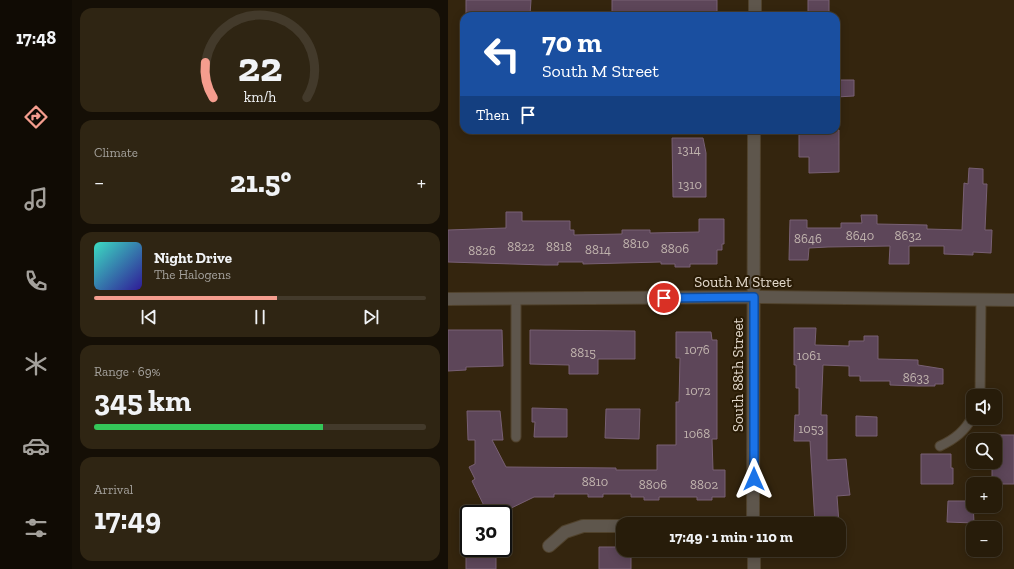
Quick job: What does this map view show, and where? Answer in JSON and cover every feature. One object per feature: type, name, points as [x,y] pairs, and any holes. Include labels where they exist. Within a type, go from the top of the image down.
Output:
[{"type":"street","points":[[755,0],[755,12]]},
{"type":"street","name":"South 88th Street","points":[[754,134],[754,517]]},
{"type":"street","name":"South M Street","points":[[448,299],[754,297],[1014,300]]},
{"type":"street","points":[[549,546],[565,532],[583,526],[616,526]]},
{"type":"street","points":[[754,557],[754,569]]},
{"type":"lane","points":[[516,298],[516,437]]},
{"type":"lane","points":[[980,389],[981,300]]},
{"type":"lane","points":[[940,446],[954,439],[968,425]]},
{"type":"building","points":[[466,0],[531,0],[530,12],[466,12]]},
{"type":"building","points":[[612,0],[717,0],[717,12],[612,12]]},
{"type":"building","points":[[808,0],[829,0],[829,12],[808,12]]},
{"type":"building","points":[[840,80],[854,80],[854,96],[840,97]]},
{"type":"building","points":[[799,134],[839,134],[839,172],[809,173],[809,157],[799,157]]},
{"type":"building","points":[[672,138],[703,138],[706,153],[706,197],[673,197]]},
{"type":"building","points":[[969,168],[983,169],[983,184],[987,184],[985,230],[992,230],[991,253],[973,252],[973,255],[944,254],[944,246],[909,246],[909,264],[889,264],[890,246],[828,247],[809,248],[808,260],[789,260],[790,220],[807,220],[807,228],[841,228],[841,223],[862,223],[861,215],[877,215],[877,224],[927,225],[927,229],[962,230],[964,183],[968,184]]},
{"type":"building","points":[[506,212],[522,212],[522,221],[570,221],[570,230],[574,230],[574,235],[622,234],[622,230],[650,230],[650,233],[699,232],[699,219],[724,219],[724,244],[722,244],[722,250],[717,250],[717,264],[690,264],[690,267],[675,267],[675,264],[661,264],[661,262],[583,264],[583,262],[558,262],[558,265],[545,265],[448,262],[448,230],[506,228]]},
{"type":"building","points":[[794,328],[816,328],[815,345],[849,346],[849,341],[864,341],[864,336],[878,336],[878,359],[918,360],[918,365],[943,369],[943,384],[935,384],[935,386],[917,386],[890,385],[890,381],[860,381],[860,376],[849,376],[849,366],[823,365],[821,415],[827,415],[827,460],[846,459],[850,495],[837,496],[839,517],[815,517],[810,441],[794,441],[795,415],[799,415],[799,388],[796,388],[796,365],[794,365]]},
{"type":"building","points":[[448,330],[502,330],[503,366],[466,367],[466,370],[448,371]]},
{"type":"building","points":[[530,330],[635,331],[635,359],[598,359],[598,374],[569,374],[569,365],[530,364]]},
{"type":"building","points":[[676,332],[711,332],[712,340],[717,340],[717,439],[712,439],[713,470],[725,470],[725,497],[712,497],[712,500],[697,500],[697,497],[659,497],[659,500],[644,500],[644,497],[631,497],[631,494],[603,494],[603,497],[588,497],[588,494],[554,494],[554,497],[534,497],[512,508],[512,505],[484,505],[472,481],[475,479],[469,467],[475,464],[475,440],[468,440],[467,411],[500,411],[503,440],[492,440],[506,467],[657,470],[657,445],[676,445],[676,402],[679,402],[680,358],[676,358]]},
{"type":"building","points":[[532,408],[567,409],[567,437],[534,437],[535,422],[532,422]]},
{"type":"building","points":[[606,409],[640,409],[639,439],[605,438]]},
{"type":"building","points":[[856,416],[877,417],[877,436],[856,436]]},
{"type":"building","points":[[1002,435],[1014,435],[1014,484],[1002,484],[1002,477],[992,477],[992,469],[1002,469]]},
{"type":"building","points":[[921,454],[951,454],[953,484],[921,484]]},
{"type":"building","points":[[948,501],[966,501],[966,513],[974,513],[974,521],[966,521],[966,523],[947,522]]},
{"type":"building","points":[[599,547],[616,547],[616,557],[631,557],[631,569],[599,569]]},
{"type":"building","points":[[466,557],[496,557],[496,569],[466,569]]},
{"type":"route","points":[[664,298],[754,297],[754,479]]}]
